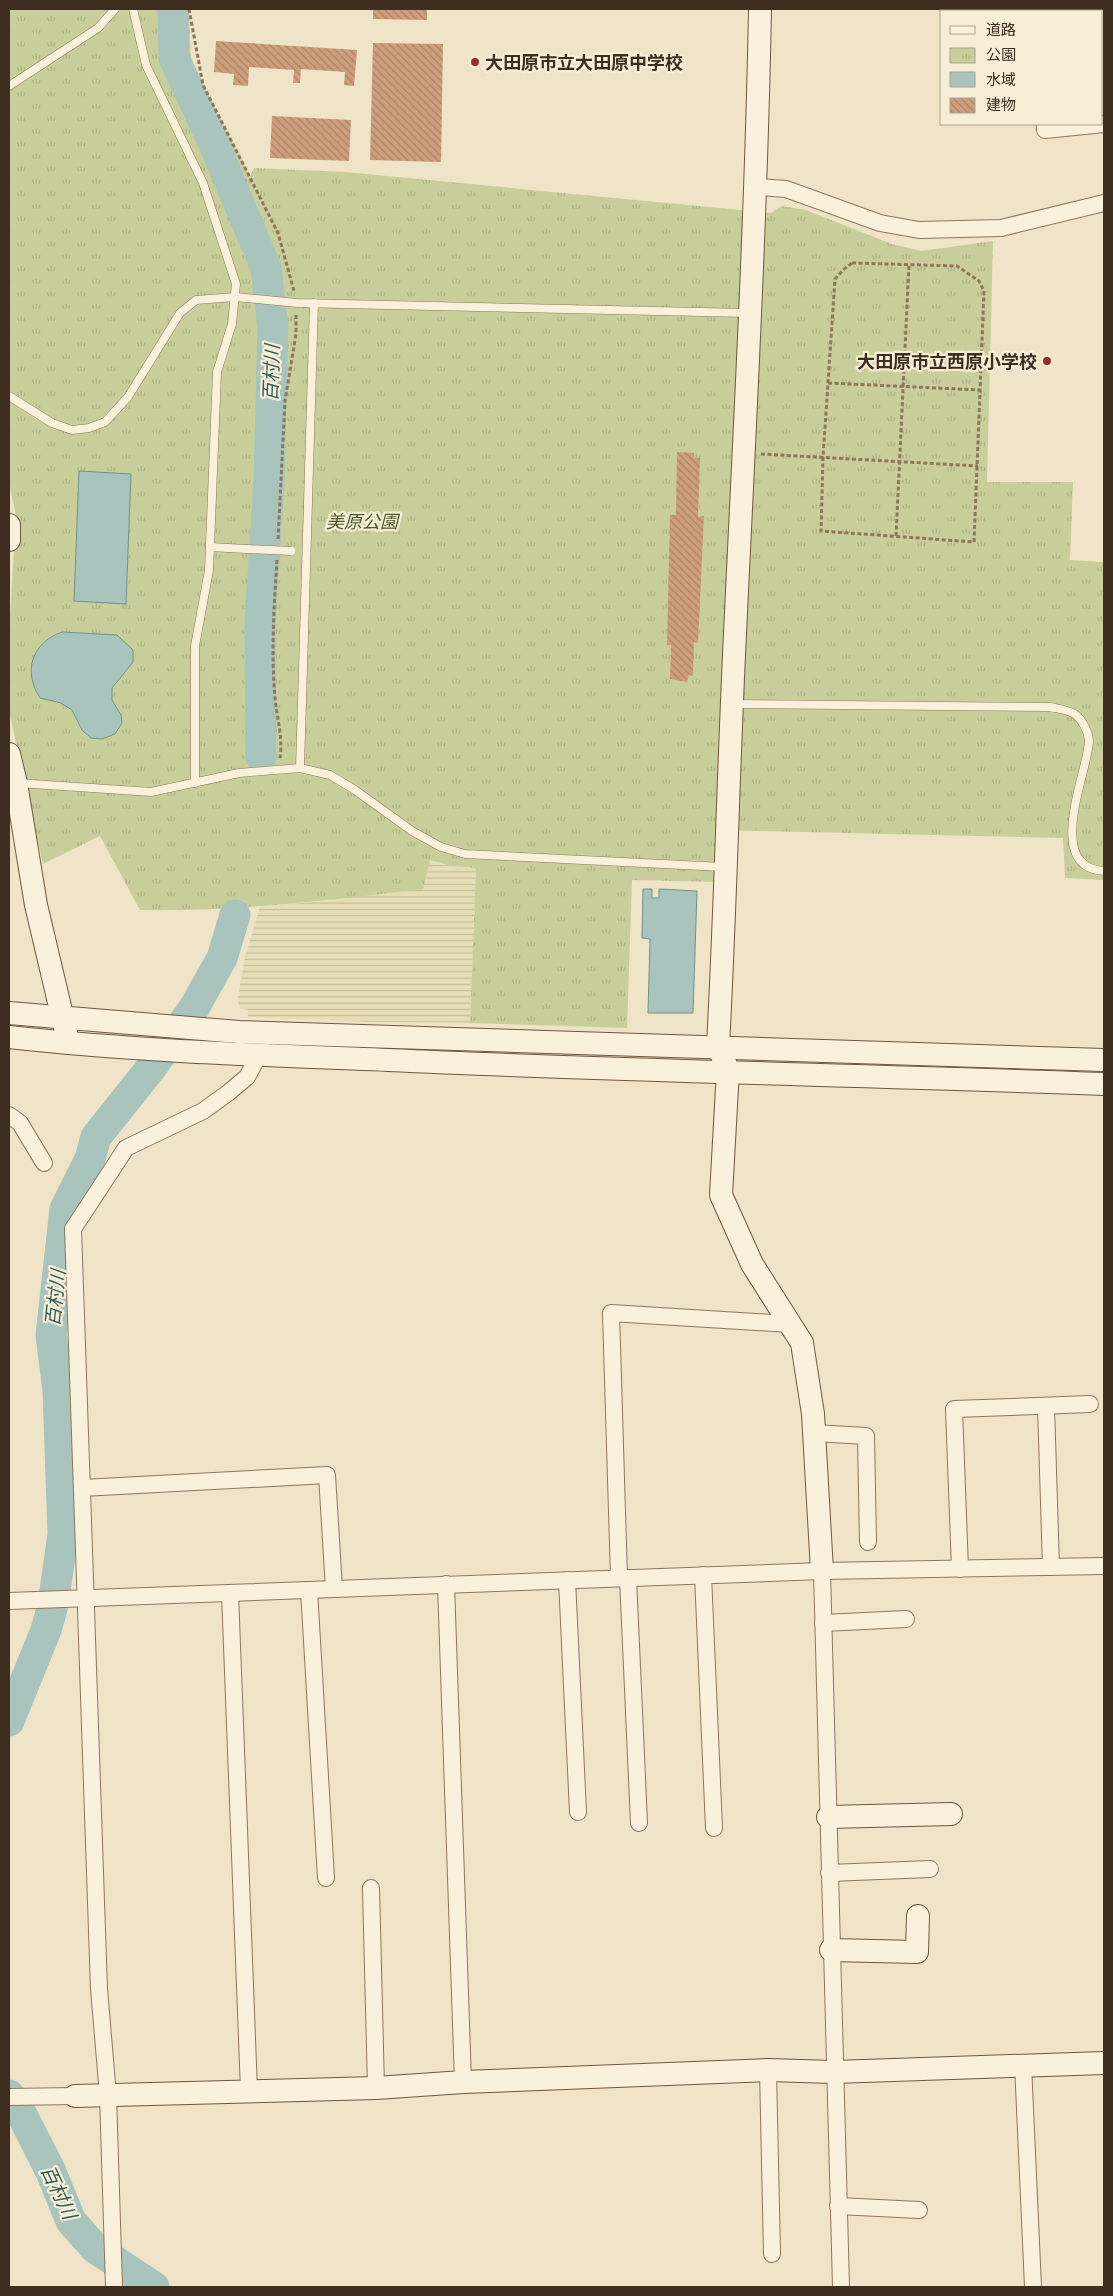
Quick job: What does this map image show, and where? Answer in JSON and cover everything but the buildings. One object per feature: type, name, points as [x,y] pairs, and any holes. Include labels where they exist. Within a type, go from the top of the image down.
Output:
[{"type":"street","points":[[760,9],[756,186],[731,704],[727,867],[718,1046],[728,1070],[721,1195],[752,1264],[802,1343],[814,1433],[822,1571],[841,2287]]},
{"type":"street","points":[[1045,125],[1046,130],[1094,125]]},
{"type":"street","points":[[756,186],[786,189],[880,223],[919,230],[1001,228],[1104,203]]},
{"type":"street","points":[[9,525],[9,540]]},
{"type":"street","points":[[9,754],[16,783],[36,905],[69,1044]]},
{"type":"street","points":[[9,1013],[202,1029],[531,1042],[718,1046],[1104,1060]]},
{"type":"street","points":[[9,1038],[69,1044],[259,1055],[548,1067],[728,1070],[1104,1084]]},
{"type":"street","points":[[114,2287],[108,2095],[99,1989],[78,1598],[82,1488],[73,1229],[126,1148],[203,1111],[228,1094],[247,1077],[259,1055]]},
{"type":"street","points":[[9,1114],[20,1123],[44,1163]]},
{"type":"street","points":[[639,1822],[624,1578],[611,1313],[790,1324]]},
{"type":"street","points":[[960,1569],[954,1409],[1090,1404]]},
{"type":"street","points":[[1046,1406],[1051,1567]]},
{"type":"street","points":[[814,1433],[866,1436],[868,1542]]},
{"type":"street","points":[[82,1488],[327,1476],[334,1589]]},
{"type":"street","points":[[9,1601],[822,1571],[1104,1566]]},
{"type":"street","points":[[703,1575],[714,1828]]},
{"type":"street","points":[[568,1580],[578,1812]]},
{"type":"street","points":[[446,1584],[463,2082]]},
{"type":"street","points":[[309,1590],[326,1878]]},
{"type":"street","points":[[230,1593],[249,2090]]},
{"type":"street","points":[[823,1623],[906,1619]]},
{"type":"street","points":[[828,1817],[950,1814]]},
{"type":"street","points":[[829,1873],[930,1869]]},
{"type":"street","points":[[370,1888],[376,2088]]},
{"type":"street","points":[[831,1950],[917,1952],[918,1916]]},
{"type":"street","points":[[9,2097],[376,2088],[463,2082],[768,2070],[834,2072],[1023,2064],[1104,2063]]},
{"type":"street","points":[[1023,2064],[1033,2287]]},
{"type":"street","points":[[768,2070],[772,2254]]},
{"type":"street","points":[[838,2206],[919,2210]]},
{"type":"lane","points":[[9,86],[98,28],[115,9]]},
{"type":"lane","points":[[133,9],[146,65],[203,183],[236,284],[232,324],[217,372],[209,570],[195,646],[195,783]]},
{"type":"lane","points":[[9,396],[52,423],[72,430],[89,428],[105,422],[128,397],[180,313],[196,300],[235,297],[297,303],[749,313]]},
{"type":"lane","points":[[300,768],[314,303]]},
{"type":"lane","points":[[210,548],[307,552]]},
{"type":"lane","points":[[731,704],[1050,707],[1075,714],[1085,725],[1089,741],[1073,811],[1072,832],[1078,856],[1087,865],[1104,871]]},
{"type":"lane","points":[[16,783],[151,792],[239,773],[300,768],[330,775],[355,790],[412,832],[441,847],[465,854],[727,867]]},
{"type":"path","points":[[189,9],[203,85],[278,233],[297,303],[296,334],[285,400],[278,541]]},
{"type":"path","points":[[852,263],[957,266],[979,281],[984,291],[974,542],[821,531],[828,383],[835,279],[852,263]]},
{"type":"path","points":[[896,536],[909,264]]},
{"type":"path","points":[[828,383],[980,390]]},
{"type":"path","points":[[743,452],[978,466]]},
{"type":"path","points":[[278,550],[273,648],[275,700],[281,730],[278,769]]},
{"type":"shaded area","points":[[430,860],[451,866],[476,868],[470,1023],[372,1022],[248,1017],[248,1010],[239,1008],[238,997],[245,957],[260,907],[331,900]]},
{"type":"green space","name":"美原公園","points":[[9,9],[189,9],[191,61],[250,176],[254,168],[346,172],[771,213],[782,206],[806,210],[892,244],[921,251],[993,241],[987,482],[1073,482],[1070,560],[1104,562],[1104,880],[1065,878],[1063,838],[716,830],[716,882],[632,880],[627,1028],[470,1023],[476,868],[451,866],[430,860],[423,889],[246,907],[140,910],[100,836],[43,864],[9,711],[9,635],[16,515],[9,483]]},
{"type":"water","points":[[79,471],[131,474],[126,604],[74,601]]},
{"type":"water","points":[[62,632],[117,635],[133,650],[133,662],[112,688],[112,700],[121,715],[122,723],[115,734],[102,739],[91,738],[82,730],[72,710],[61,703],[40,698],[32,678],[33,659],[43,643]]},
{"type":"water","points":[[643,889],[652,889],[652,898],[659,898],[659,889],[697,891],[693,1013],[648,1013],[650,939],[642,938]]},
{"type":"waterway","name":"百村川","points":[[173,9],[174,58],[214,144],[266,268],[273,328],[269,480],[260,622],[261,757]]},
{"type":"waterway","name":"百村川","points":[[9,1721],[46,1630],[53,1605],[63,1534],[58,1390],[51,1335],[65,1209],[90,1159],[96,1137],[151,1068],[194,1008],[222,958],[235,915]]},
{"type":"waterway","name":"百村川","points":[[9,2095],[20,2111],[51,2172],[71,2221],[95,2248],[154,2287]]},
{"type":"place","name":"大田原市立大田原中学校","points":[[475,62]]},
{"type":"place","name":"大田原市立西原小学校","points":[[1047,361]]}]
